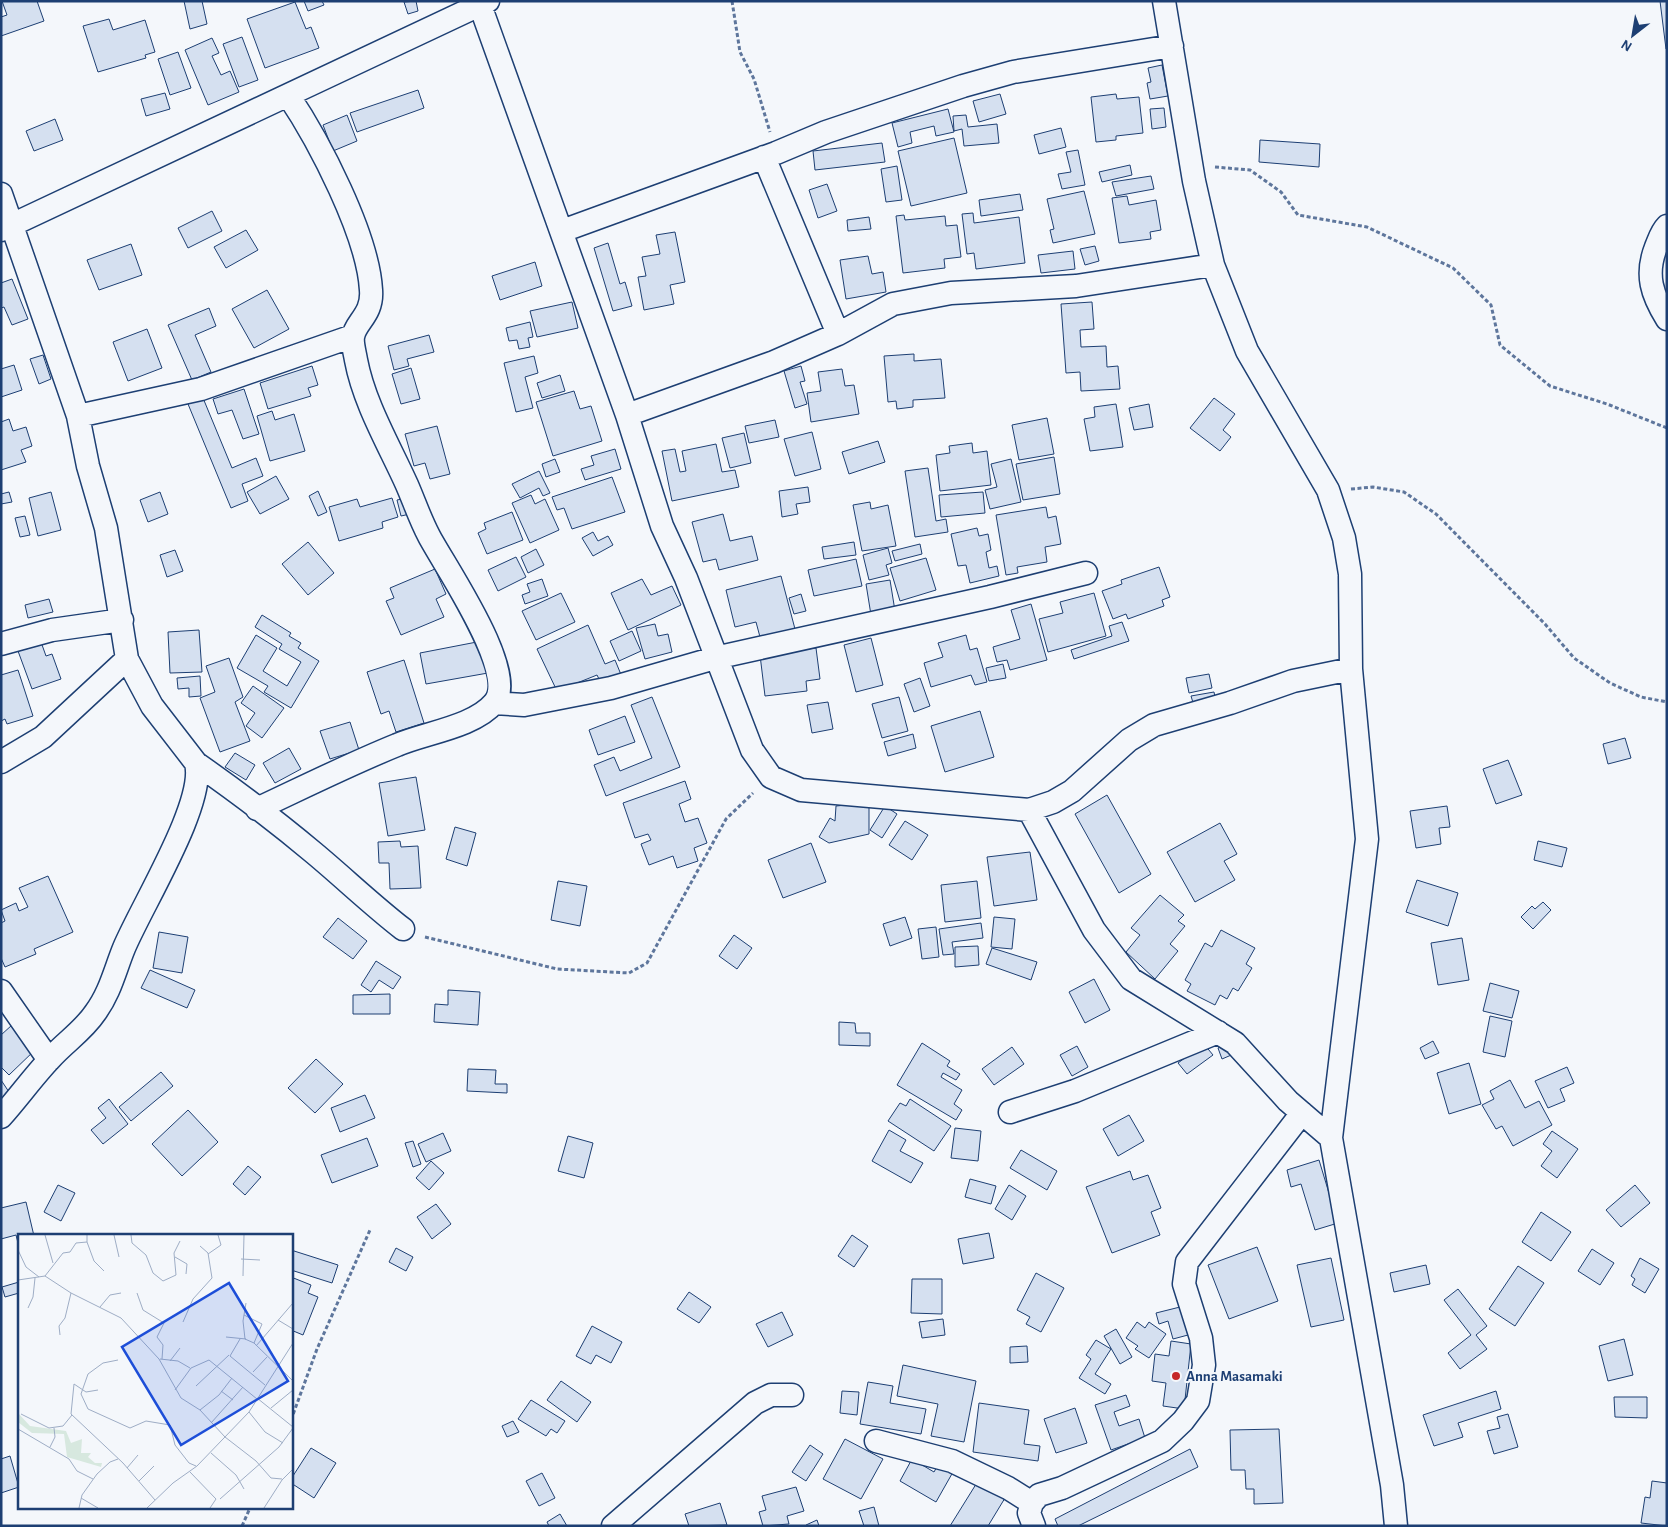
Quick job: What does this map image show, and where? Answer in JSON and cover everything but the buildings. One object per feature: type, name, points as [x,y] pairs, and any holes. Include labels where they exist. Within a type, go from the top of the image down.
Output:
[{"type":"street","points":[[1164,1],[1192,165],[1213,265],[1247,351],[1328,490],[1344,538],[1350,574],[1351,669],[1367,839],[1331,1138],[1390,1476],[1396,1526]]},
{"type":"street","points":[[7,227],[478,4],[562,230],[627,415],[662,526],[686,578],[715,658],[752,750],[771,776],[801,790],[1029,810],[1053,802],[1072,791],[1129,740],[1154,724],[1230,703],[1293,681],[1351,669]]},
{"type":"street","points":[[562,230],[770,155],[835,129],[988,79],[1013,72],[1172,46]]},
{"type":"street","points":[[78,416],[201,389],[353,336],[368,312],[372,293],[369,275],[356,229],[331,173],[310,129],[288,95]]},
{"type":"street","points":[[770,155],[838,334]]},
{"type":"street","points":[[1,194],[7,227],[78,416],[88,466],[106,528],[127,659],[152,706],[196,763],[237,791],[314,853],[403,930]]},
{"type":"street","points":[[1667,226],[1663,230],[1651,259],[1650,282],[1655,301],[1667,319]]},
{"type":"street","points":[[627,415],[774,362],[838,334],[892,304],[951,293],[1076,286],[1213,265]]},
{"type":"street","points":[[257,809],[399,744],[451,728],[474,717],[494,703],[499,694],[500,683],[490,646],[470,604],[428,535],[367,396],[356,361],[353,336]]},
{"type":"street","points":[[494,703],[524,705],[610,688],[715,658],[990,597],[1086,572]]},
{"type":"street","points":[[1,644],[52,630],[122,620]]},
{"type":"street","points":[[1,762],[43,736],[127,659]]},
{"type":"street","points":[[1,1117],[49,1060],[85,1026],[106,996],[124,948],[175,845],[191,804],[198,782],[196,763]]},
{"type":"street","points":[[1029,810],[1094,930],[1131,979],[1235,1043],[1288,1101],[1331,1138]]},
{"type":"street","points":[[1,991],[49,1060]]},
{"type":"street","points":[[1010,1112],[1075,1091],[1218,1032]]},
{"type":"street","points":[[1034,1526],[1029,1513],[1032,1503],[1039,1495],[1062,1488],[1162,1441],[1183,1422],[1198,1402],[1204,1365],[1201,1338],[1184,1284],[1187,1262],[1302,1113]]},
{"type":"street","points":[[613,1526],[754,1403],[771,1394],[792,1395]]},
{"type":"street","points":[[876,1440],[952,1461],[1008,1488],[1032,1503]]},
{"type":"path","points":[[732,1],[740,52],[754,78],[770,155]]},
{"type":"path","points":[[1192,165],[1250,170],[1281,192],[1298,215],[1367,227],[1453,268],[1491,305],[1500,345],[1550,386],[1607,404],[1667,428]]},
{"type":"path","points":[[1328,490],[1373,488],[1404,492],[1436,514],[1545,624],[1574,658],[1610,683],[1641,697],[1667,702]]},
{"type":"path","points":[[403,930],[430,939],[557,969],[629,972],[647,963],[652,956],[726,819],[771,776]]},
{"type":"path","points":[[292,1417],[317,1349],[370,1230]]},
{"type":"path","points":[[242,1526],[249,1510]]},
{"type":"place","name":"Anna Masamaki","points":[[1176,1376]]}]
